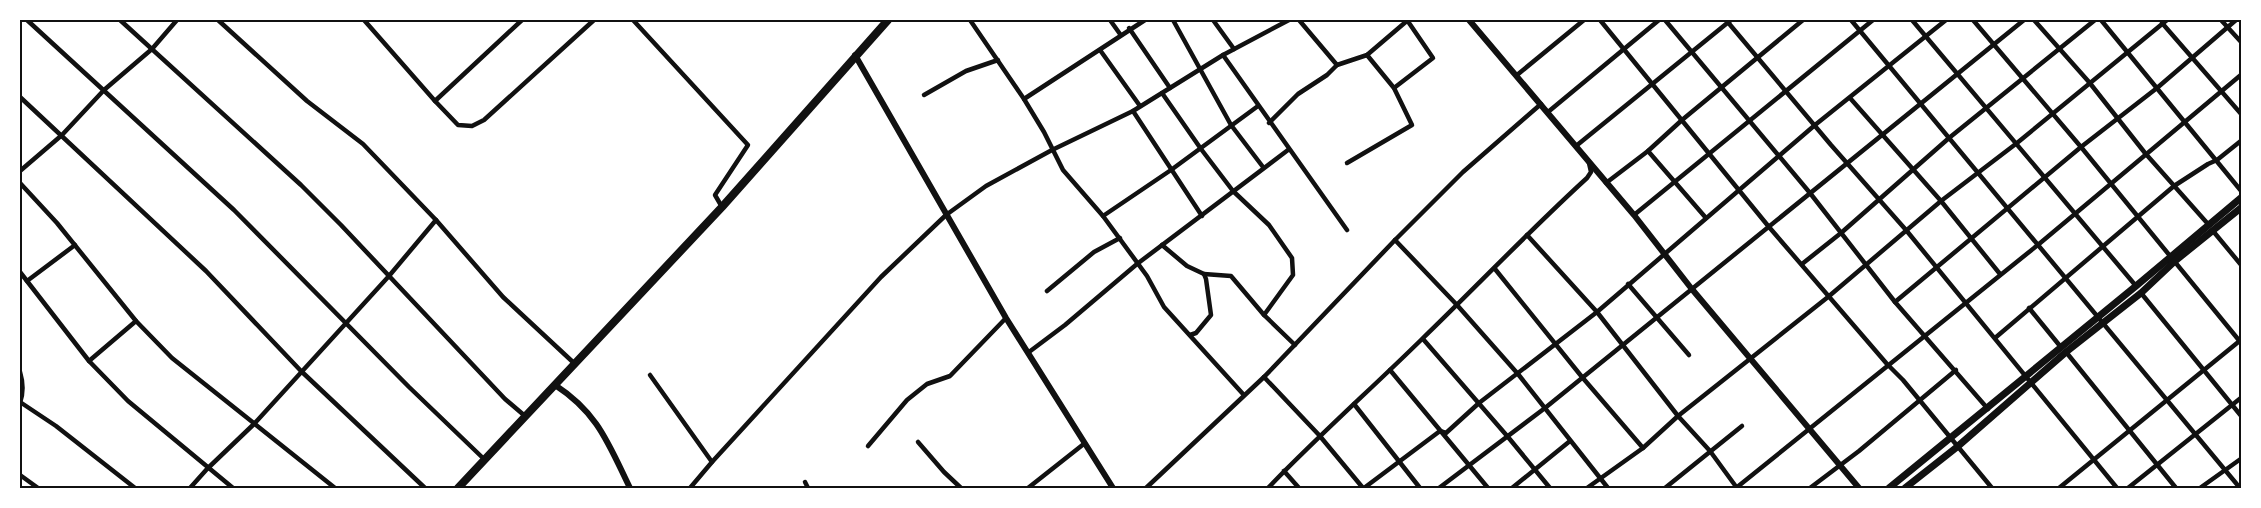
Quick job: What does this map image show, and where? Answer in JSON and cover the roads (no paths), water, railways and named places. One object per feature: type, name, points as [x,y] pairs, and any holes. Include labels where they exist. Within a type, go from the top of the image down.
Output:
[{"type":"main road","points":[[458,489],[722,207],[888,20]]},
{"type":"main road","points":[[2099,320],[2141,293],[2173,258],[2241,194]]},
{"type":"main road","points":[[1889,489],[2026,375],[2099,320],[2136,286],[2213,231],[2241,207]]},
{"type":"main road","points":[[1905,489],[2031,382],[2063,349]]},
{"type":"street","points":[[27,20],[234,210],[485,460]]},
{"type":"street","points":[[120,20],[301,185],[505,399],[525,416]]},
{"type":"street","points":[[20,171],[62,135],[104,90],[152,49],[177,20]]},
{"type":"street","points":[[218,20],[307,101],[363,144],[436,220],[503,297],[575,364]]},
{"type":"street","points":[[364,20],[458,125],[472,126],[484,120],[594,20]]},
{"type":"street","points":[[435,101],[522,20]]},
{"type":"street","points":[[633,20],[748,145],[715,195],[722,207]]},
{"type":"street","points":[[970,20],[1024,99],[1063,170],[1103,216],[1147,276],[1164,307],[1243,394]]},
{"type":"street","points":[[1110,20],[1120,34]]},
{"type":"street","points":[[1024,99],[1100,50],[1129,28],[1145,20]]},
{"type":"street","points":[[1173,20],[1231,125],[1263,167]]},
{"type":"street","points":[[1213,20],[1234,49]]},
{"type":"street","points":[[690,489],[881,277],[946,215],[986,186],[1052,150],[1133,111],[1223,55],[1289,20]]},
{"type":"street","points":[[1299,20],[1337,65]]},
{"type":"street","points":[[1269,123],[1298,94],[1327,75],[1337,65],[1366,55],[1408,20],[1433,58],[1394,88]]},
{"type":"street","points":[[1469,20],[1634,215],[1691,288],[1859,489]]},
{"type":"street","points":[[1517,75],[1584,20]]},
{"type":"street","points":[[1600,20],[1711,153],[1769,227],[1903,380],[1992,489]]},
{"type":"street","points":[[1548,112],[1659,20]]},
{"type":"street","points":[[1665,20],[1810,193],[1895,302],[1988,408]]},
{"type":"street","points":[[1576,146],[1728,20],[1757,58],[1906,230],[2117,489]]},
{"type":"street","points":[[1606,183],[1648,151],[1803,20]]},
{"type":"street","points":[[1851,20],[1948,138],[2039,243],[2099,320],[2240,489]]},
{"type":"street","points":[[1634,215],[1873,20]]},
{"type":"street","points":[[1912,20],[2136,286],[2241,417]]},
{"type":"street","points":[[1440,431],[1446,433],[1479,403],[1597,312],[1815,125],[1946,20]]},
{"type":"street","points":[[1973,20],[2053,112],[2241,341],[2059,489]]},
{"type":"street","points":[[1439,489],[1545,408],[1883,135],[1919,102],[2024,20]]},
{"type":"street","points":[[2034,20],[2089,82],[2145,153],[2208,224]]},
{"type":"street","points":[[1802,264],[1841,233],[1948,138],[2095,20]]},
{"type":"street","points":[[2101,20],[2217,160],[2241,194]]},
{"type":"street","points":[[2221,20],[2241,43]]},
{"type":"street","points":[[1895,302],[2081,147],[2157,88],[2236,20]]},
{"type":"street","points":[[1587,489],[1643,448],[1678,416],[1828,297],[1941,201],[2017,143],[2164,21],[2241,114]]},
{"type":"street","points":[[1129,28],[1170,88]]},
{"type":"street","points":[[1100,50],[1140,106]]},
{"type":"street","points":[[855,55],[1006,318],[1113,489]]},
{"type":"street","points":[[1223,55],[1288,150],[1347,230]]},
{"type":"street","points":[[1347,163],[1412,125],[1394,88],[1366,55]]},
{"type":"street","points":[[924,95],[966,71],[998,60]]},
{"type":"street","points":[[1527,235],[1597,312],[1678,416],[1710,451],[1737,488],[2039,243],[2241,74]]},
{"type":"street","points":[[1162,93],[1233,191],[1269,225],[1294,262],[1293,275],[1264,315]]},
{"type":"street","points":[[20,97],[206,271],[301,371],[425,489]]},
{"type":"street","points":[[1850,98],[1941,201],[2000,274]]},
{"type":"street","points":[[1146,489],[1243,394],[1264,377],[1463,172],[1541,104]]},
{"type":"street","points":[[1103,216],[1201,149],[1258,106]]},
{"type":"street","points":[[1133,111],[1202,216]]},
{"type":"street","points":[[1995,338],[2174,186],[2217,160],[2241,140]]},
{"type":"street","points":[[1029,352],[1065,325],[1137,264],[1288,150]]},
{"type":"street","points":[[1648,151],[1706,218]]},
{"type":"street","points":[[1268,489],[1319,435],[1423,339],[1587,178],[1591,172],[1589,162]]},
{"type":"street","points":[[20,183],[57,222],[136,321],[172,358],[334,489]]},
{"type":"street","points":[[190,489],[207,469],[255,424],[389,276],[436,220]]},
{"type":"street","points":[[2213,231],[2241,266]]},
{"type":"street","points":[[1047,291],[1094,252],[1119,238]]},
{"type":"street","points":[[1395,240],[1518,374],[1608,489]]},
{"type":"street","points":[[27,281],[75,245]]},
{"type":"street","points":[[1162,245],[1187,266],[1204,274],[1229,274],[1264,315],[1295,345]]},
{"type":"street","points":[[1495,269],[1643,448]]},
{"type":"street","points":[[20,272],[89,361],[128,401],[233,489]]},
{"type":"street","points":[[1190,335],[1196,333],[1211,315],[1204,274]]},
{"type":"street","points":[[1629,284],[1689,355]]},
{"type":"street","points":[[2029,308],[2130,429],[2176,489]]},
{"type":"street","points":[[868,446],[908,400],[927,384],[950,376],[1006,318]]},
{"type":"street","points":[[89,361],[136,321]]},
{"type":"street","points":[[1423,339],[1550,489]]},
{"type":"street","points":[[1390,370],[1488,489]]},
{"type":"street","points":[[1810,489],[1956,370]]},
{"type":"street","points":[[20,372],[23,382],[23,395],[20,402],[56,426],[135,489]]},
{"type":"street","points":[[650,375],[712,462]]},
{"type":"street","points":[[1264,377],[1319,435],[1364,489],[1440,431]]},
{"type":"street","points":[[555,385],[577,400],[594,419],[630,489]]},
{"type":"street","points":[[2128,489],[2241,397]]},
{"type":"street","points":[[1354,404],[1420,489]]},
{"type":"street","points":[[1665,489],[1742,426]]},
{"type":"street","points":[[1512,489],[1570,441]]},
{"type":"street","points":[[918,442],[961,489]]},
{"type":"street","points":[[1028,489],[1085,443]]},
{"type":"street","points":[[2200,489],[2241,458]]},
{"type":"street","points":[[1284,471],[1299,489]]},
{"type":"street","points":[[20,475],[38,489]]},
{"type":"street","points":[[805,482],[808,489]]}]
